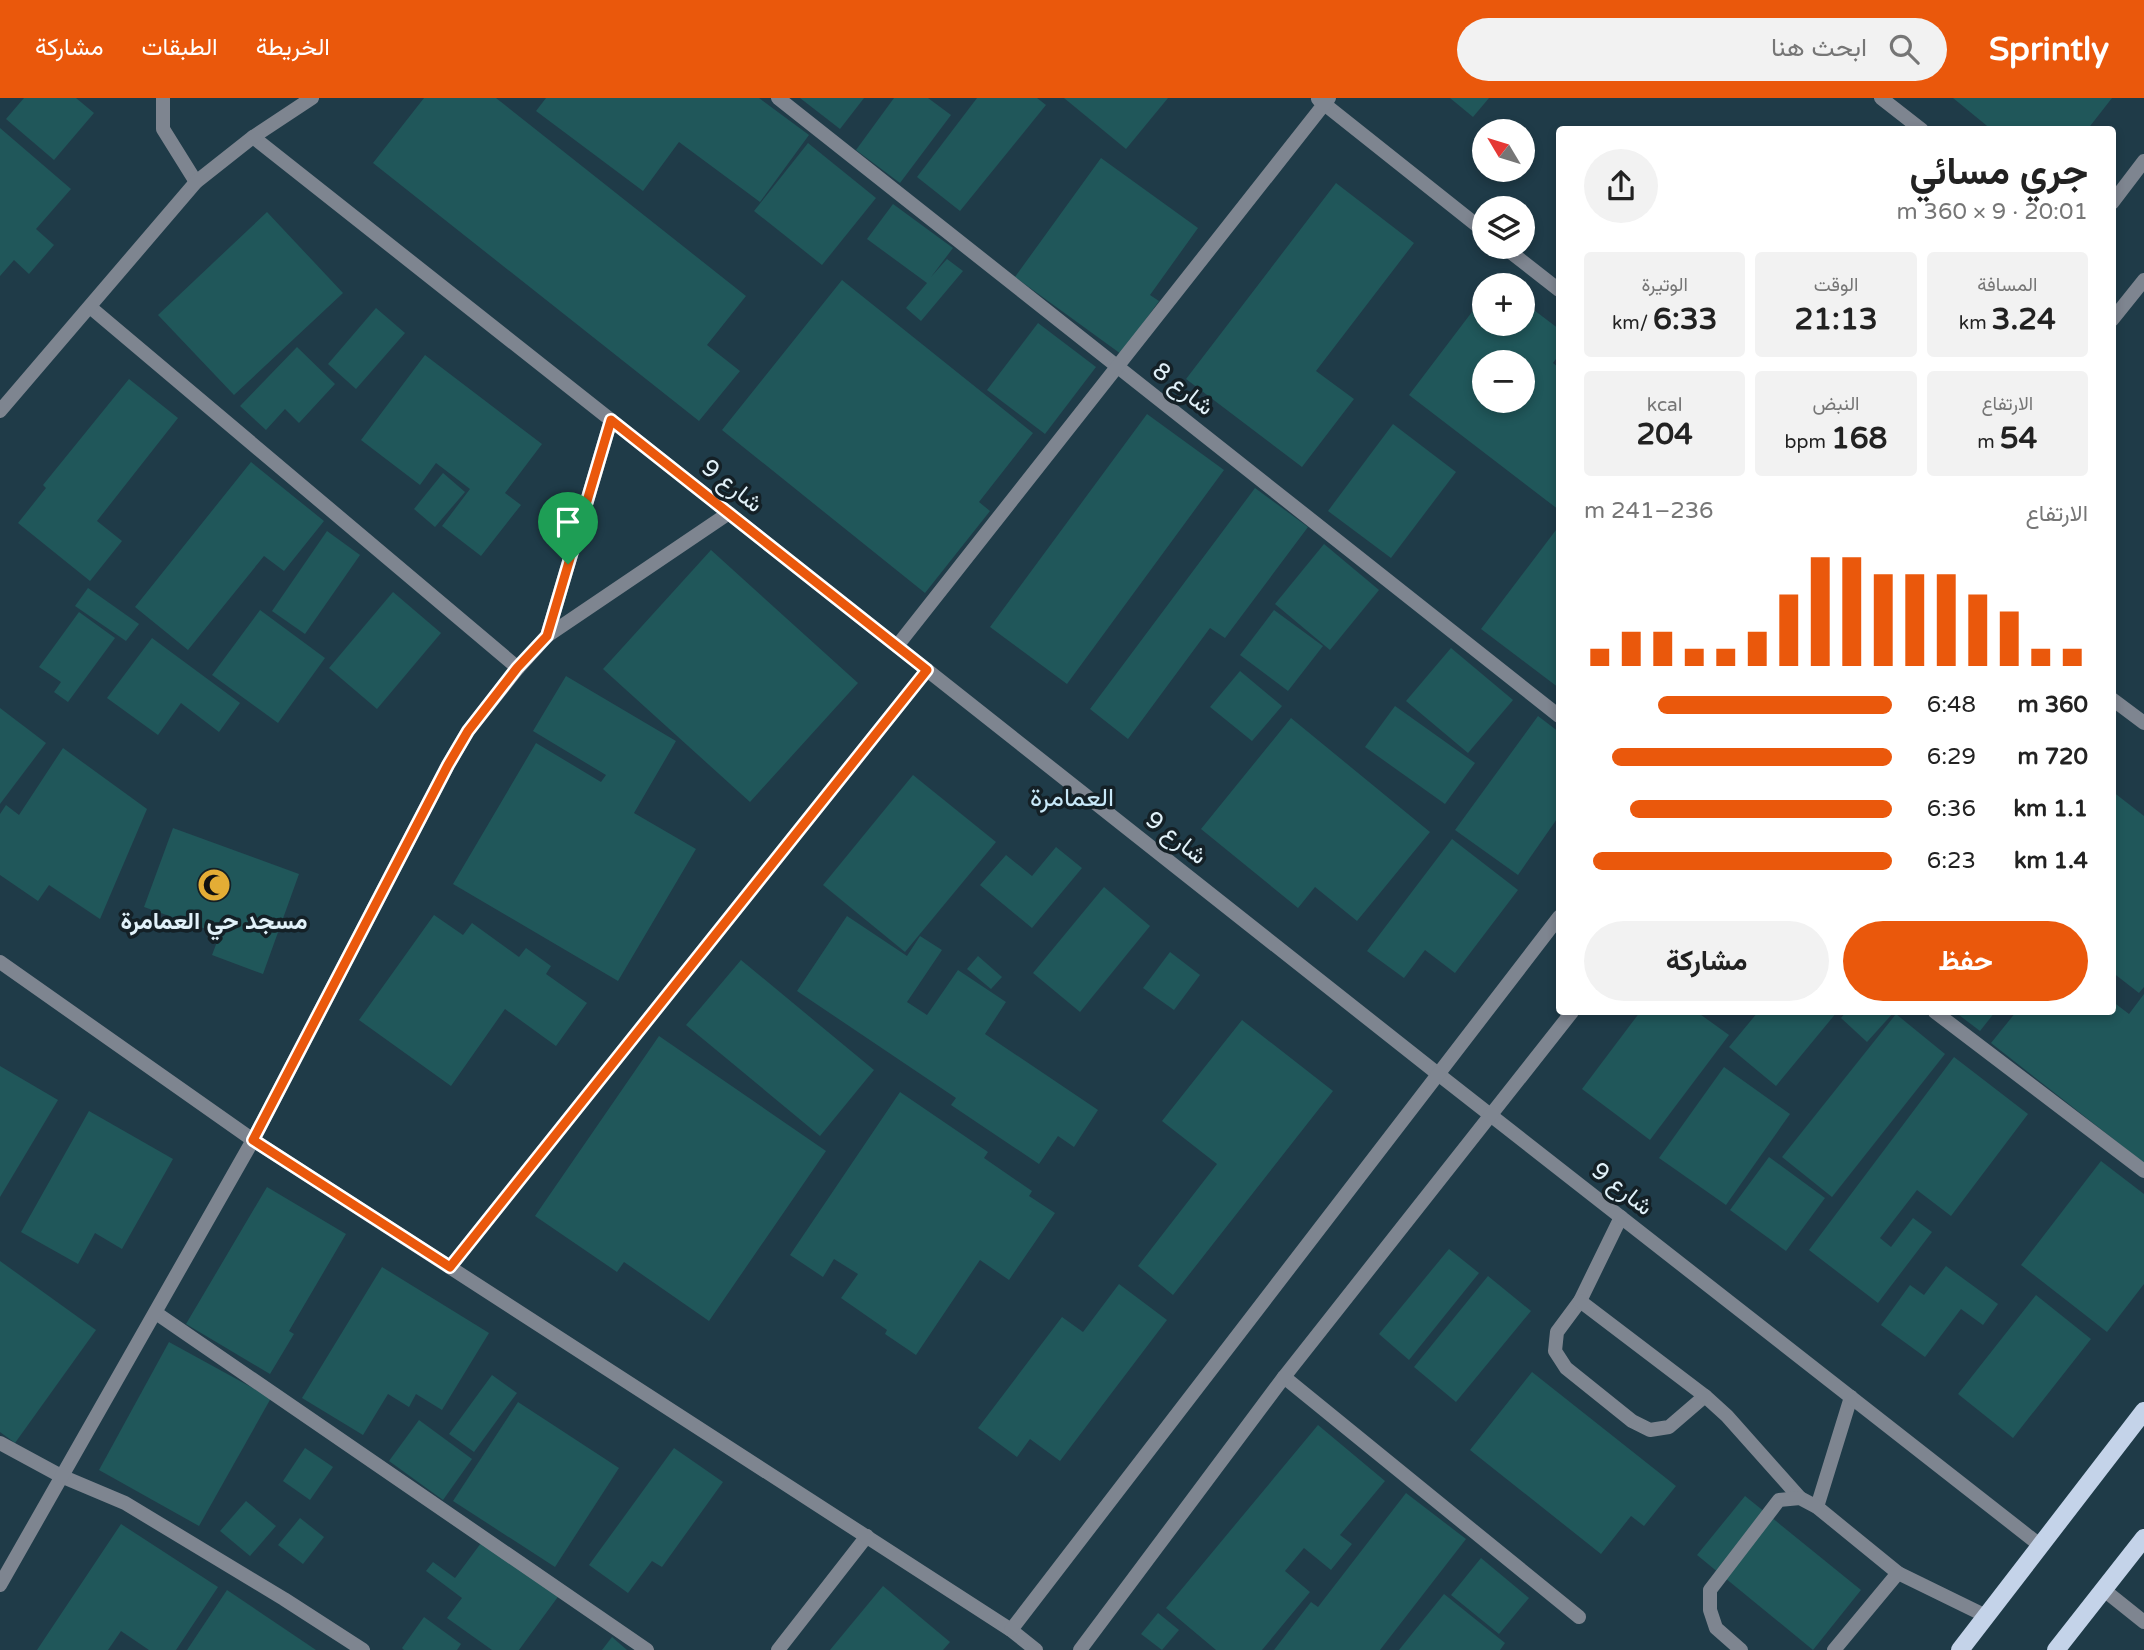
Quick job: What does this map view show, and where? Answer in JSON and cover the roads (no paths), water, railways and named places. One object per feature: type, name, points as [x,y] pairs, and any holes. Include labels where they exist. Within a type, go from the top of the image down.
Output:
[{"type":"main road","points":[[1960,1650],[2144,1411]]},
{"type":"main road","points":[[2056,1650],[2144,1538]]},
{"type":"street","points":[[163,98],[163,129],[196,182]]},
{"type":"street","points":[[0,411],[196,182],[253,137],[312,98]]},
{"type":"street","name":"شارع 8","points":[[778,98],[1556,714]]},
{"type":"street","points":[[1881,98],[1917,126]]},
{"type":"street","points":[[897,646],[1323,100],[1472,221]]},
{"type":"street","name":"شارع 9","points":[[253,137],[1438,1074],[2041,1546]]},
{"type":"street","points":[[2116,198],[2144,161]]},
{"type":"street","points":[[1519,259],[1556,288]]},
{"type":"street","points":[[2116,315],[2144,280]]},
{"type":"street","points":[[90,307],[517,668]]},
{"type":"street","points":[[547,636],[611,420]]},
{"type":"street","points":[[0,1586],[253,1140],[468,731],[517,668],[547,636],[729,513]]},
{"type":"street","points":[[450,1267],[927,670]]},
{"type":"street","points":[[2116,702],[2144,723]]},
{"type":"street","points":[[1011,1630],[1556,921]]},
{"type":"street","points":[[0,962],[253,1140],[867,1536],[1011,1630],[1036,1650]]},
{"type":"street","points":[[1080,1650],[1284,1377],[1570,1015]]},
{"type":"street","points":[[1940,1015],[2144,1171]]},
{"type":"street","points":[[1621,1217],[1580,1301],[1557,1332],[1555,1351],[1566,1368],[1632,1421],[1650,1430],[1669,1427],[1705,1396]]},
{"type":"street","points":[[1580,1301],[1705,1396],[1727,1416],[1800,1498],[1817,1507],[1898,1573],[1986,1616]]},
{"type":"street","points":[[156,1313],[647,1650]]},
{"type":"street","points":[[1284,1377],[1579,1617]]},
{"type":"street","points":[[1817,1507],[1851,1397]]},
{"type":"street","points":[[0,1443],[61,1476],[125,1503],[363,1650]]},
{"type":"street","points":[[1741,1650],[1716,1629],[1710,1610],[1710,1590],[1779,1500],[1800,1498]]},
{"type":"street","points":[[778,1650],[867,1536]]},
{"type":"street","points":[[1834,1650],[1898,1573]]},
{"type":"street","points":[[2104,1590],[2144,1622]]},
{"type":"place","name":"مسجد حي العمامرة","points":[[214,885]]},
{"type":"district","name":"العمامرة","points":[[1072,797]]}]
